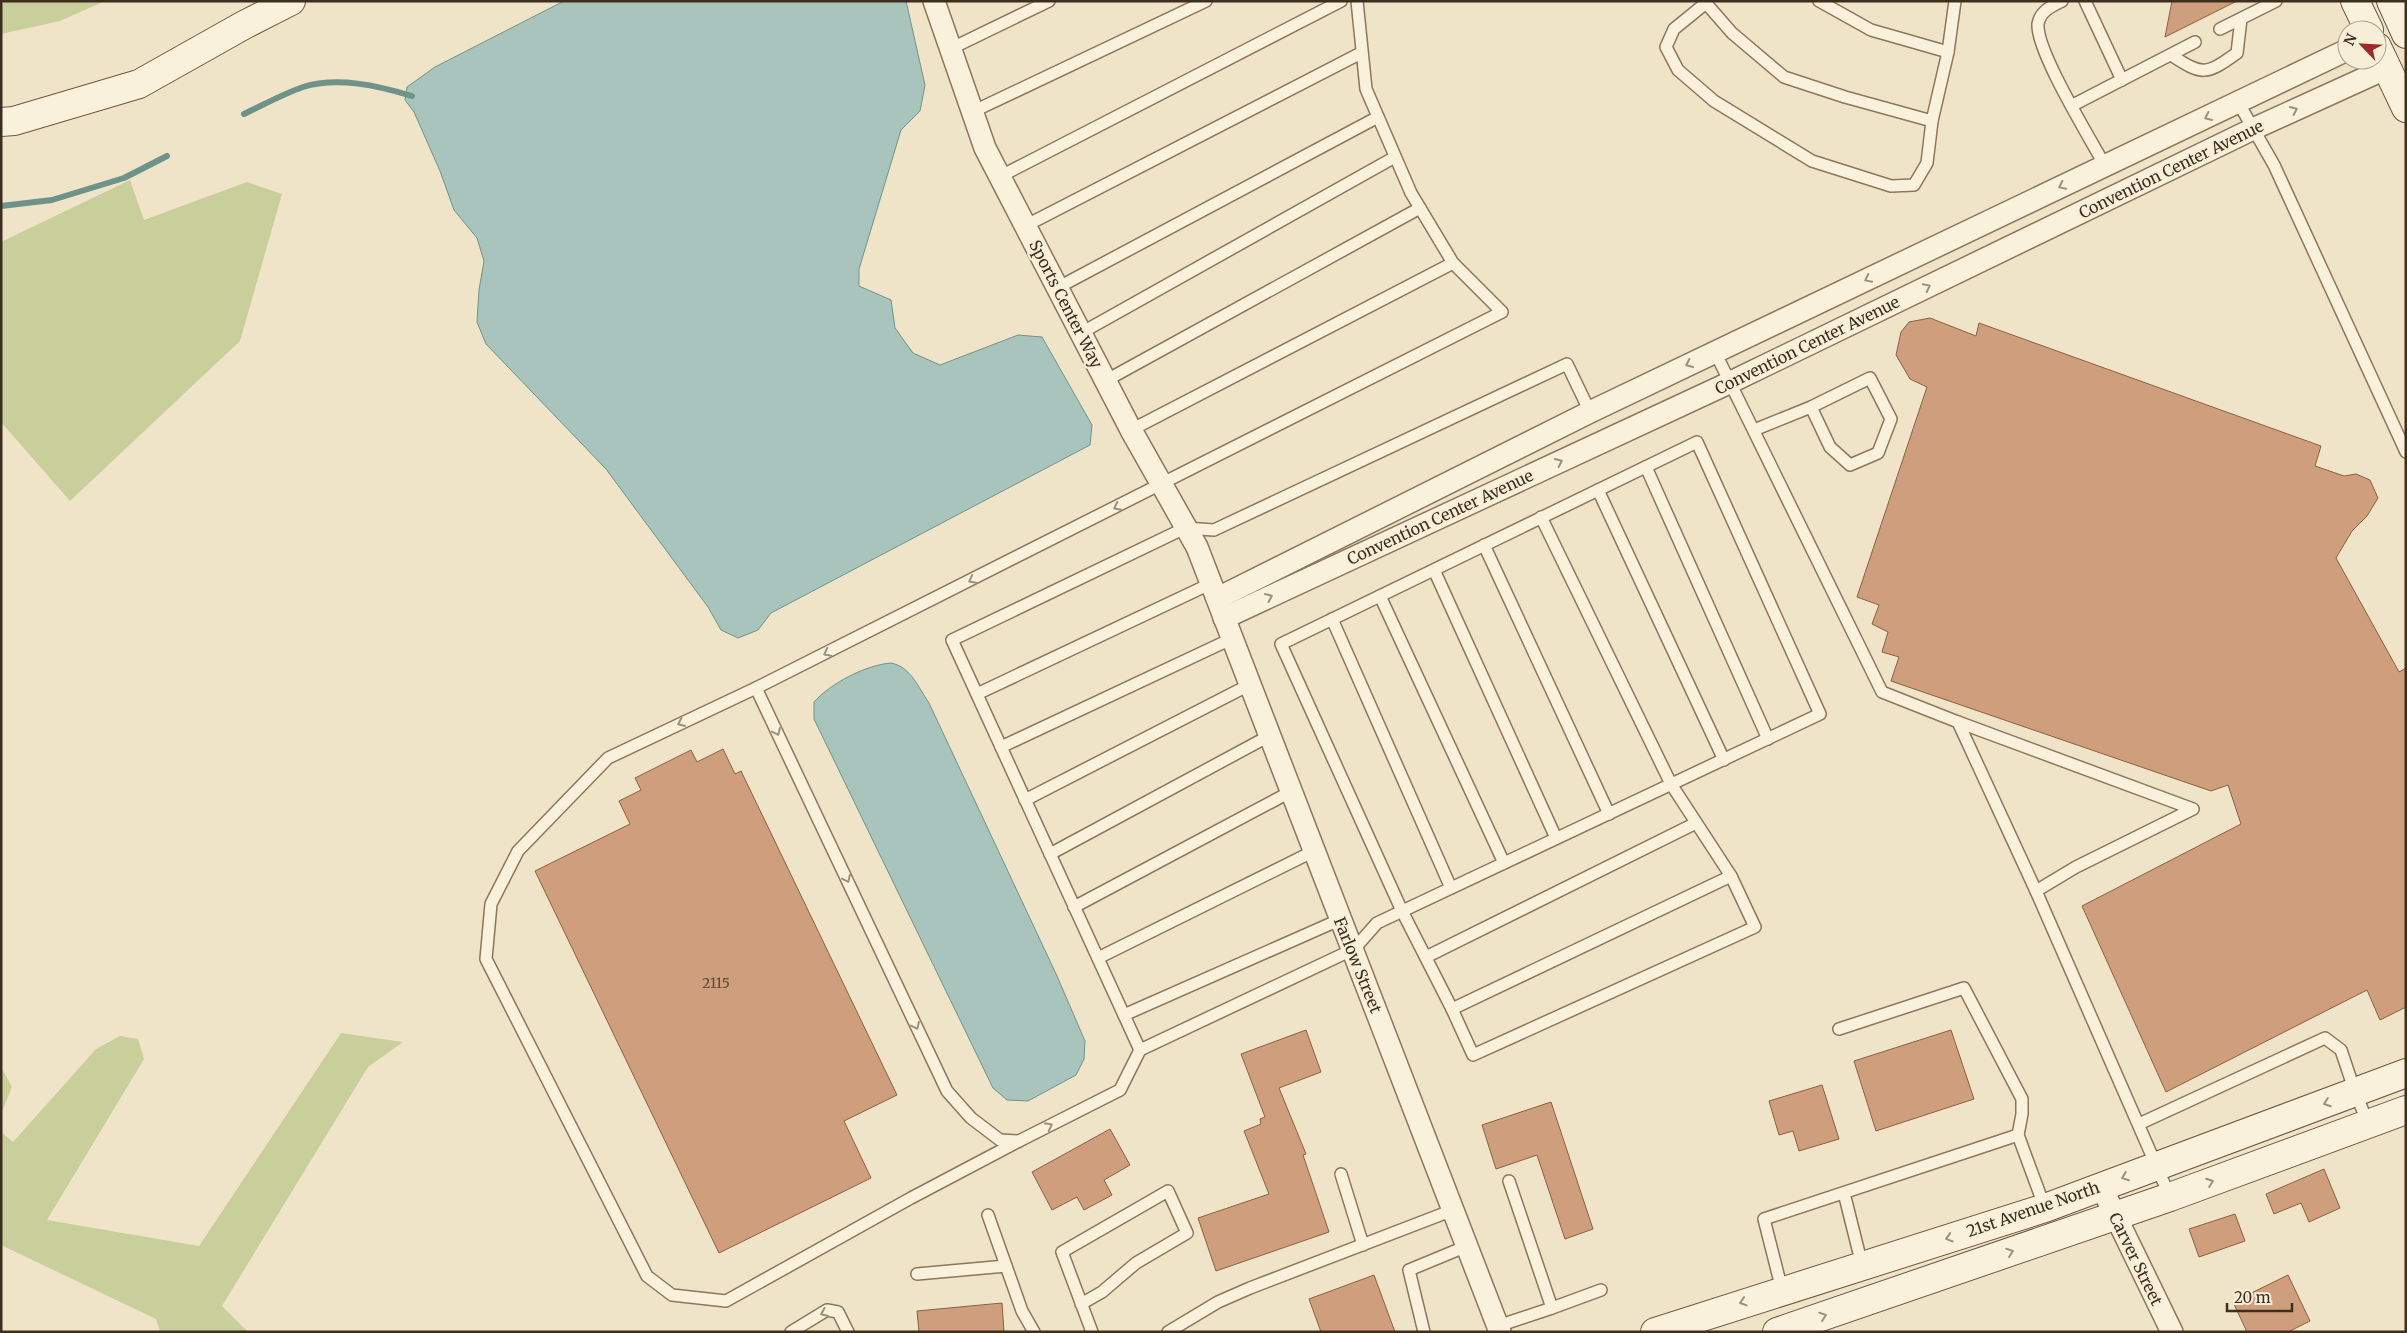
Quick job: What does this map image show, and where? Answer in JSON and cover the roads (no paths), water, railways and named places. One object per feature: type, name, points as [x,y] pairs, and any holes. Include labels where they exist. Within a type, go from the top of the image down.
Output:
[{"type":"main road","points":[[1,122],[14,121],[139,84],[244,25],[292,1]]},
{"type":"main road","points":[[2355,1],[2364,20]]},
{"type":"main road","points":[[2391,1],[2406,34]]},
{"type":"main road","points":[[2387,68],[2406,108]]},
{"type":"main road","name":"21st Avenue North","points":[[1655,1332],[1696,1325],[1782,1290],[2045,1208],[2406,1073]]},
{"type":"main road","name":"21st Avenue North","points":[[1777,1332],[2170,1197],[2406,1110]]},
{"type":"street","name":"Sports Center Way","points":[[934,1],[984,148],[1131,430],[1197,547],[1218,600]]},
{"type":"street","name":"Convention Center Avenue","points":[[1218,600],[1590,412],[2337,55]]},
{"type":"street","name":"Convention Center Avenue","points":[[1218,600],[1731,382],[2253,129],[2360,70]]},
{"type":"street","name":"Farlow Street","points":[[1218,600],[1248,685],[1292,791],[1339,920],[1354,949],[1499,1329]]},
{"type":"street","name":"Carver Street","points":[[2101,1186],[2172,1332]]},
{"type":"lane","points":[[950,49],[1049,1]]},
{"type":"lane","points":[[972,112],[1206,1]]},
{"type":"lane","points":[[999,177],[1341,1]]},
{"type":"lane","points":[[1356,1],[1366,89],[1395,157],[1420,208],[1452,263],[1502,312],[756,688],[608,758],[518,851],[491,904],[486,959],[647,1276],[672,1294],[726,1301],[911,1198],[1018,1141],[1120,1090],[1140,1050],[1354,949],[1377,923],[1402,911],[1504,863],[1556,838],[1609,814],[1671,784],[1724,760],[1820,714],[1697,442],[1541,517],[1281,644],[1402,911],[1452,1009],[1473,1056],[1755,927],[1731,876],[1671,784],[1541,517]]},
{"type":"lane","points":[[1818,1],[1871,30],[1948,52]]},
{"type":"lane","points":[[1932,121],[1845,97],[1784,77],[1732,32],[1705,2],[1674,29],[1666,47],[1678,70],[1714,101],[1812,161],[1891,186],[1914,185],[1927,164],[1932,121],[1948,52],[1955,1]]},
{"type":"lane","points":[[2062,1],[2045,10],[2038,23],[2043,50],[2105,166]]},
{"type":"lane","points":[[2085,1],[2122,80]]},
{"type":"lane","points":[[2220,30],[2276,1]]},
{"type":"lane","points":[[2171,55],[2194,70],[2207,70],[2225,61],[2237,53],[2241,19]]},
{"type":"lane","points":[[2072,105],[2195,42]]},
{"type":"lane","points":[[1025,226],[1362,53]]},
{"type":"lane","points":[[2238,102],[2274,165],[2406,452]]},
{"type":"lane","points":[[1057,288],[1378,118]]},
{"type":"lane","points":[[1081,333],[1395,157]]},
{"type":"lane","points":[[1105,381],[1420,208]]},
{"type":"lane","points":[[1131,430],[1452,263]]},
{"type":"lane","points":[[1715,352],[1882,692],[2193,809],[2076,867],[2036,891]]},
{"type":"lane","points":[[1140,1050],[952,640],[1185,528],[1214,530],[1567,364],[1590,412]]},
{"type":"lane","points":[[1754,430],[1812,407],[1870,378],[1891,419],[1878,453],[1850,465],[1830,447],[1812,407]]},
{"type":"lane","points":[[1646,467],[1768,739]]},
{"type":"lane","points":[[1598,490],[1724,760]]},
{"type":"lane","points":[[1484,545],[1609,814]]},
{"type":"lane","points":[[1434,570],[1556,838]]},
{"type":"lane","points":[[1380,596],[1504,863]]},
{"type":"lane","points":[[977,694],[1218,600]]},
{"type":"lane","points":[[1332,619],[1451,888]]},
{"type":"lane","points":[[1001,747],[1231,639]]},
{"type":"lane","points":[[1025,800],[1248,685]]},
{"type":"lane","points":[[756,688],[947,1091],[971,1118],[1000,1140],[1018,1141]]},
{"type":"lane","points":[[1958,722],[2036,891],[2170,1197]]},
{"type":"lane","points":[[1050,854],[1269,736]]},
{"type":"lane","points":[[1074,907],[1292,791]]},
{"type":"lane","points":[[1426,957],[1696,823]]},
{"type":"lane","points":[[1098,958],[1314,851]]},
{"type":"lane","points":[[1452,1009],[1731,876]]},
{"type":"lane","points":[[1124,1015],[1339,920]]},
{"type":"lane","points":[[1839,1029],[1964,988],[2022,1099],[2022,1114],[2018,1135],[2045,1208]]},
{"type":"lane","points":[[2138,1124],[2325,1038],[2341,1050],[2368,1123]]},
{"type":"lane","points":[[1782,1290],[1764,1219],[2018,1135]]},
{"type":"lane","points":[[1341,1174],[1364,1245]]},
{"type":"lane","points":[[1509,1181],[1552,1308]]},
{"type":"lane","points":[[1081,1304],[1102,1292],[1136,1263],[1187,1233],[1168,1191],[1062,1252],[1081,1304],[1092,1332]]},
{"type":"lane","points":[[1844,1193],[1862,1266]]},
{"type":"lane","points":[[1168,1332],[1218,1302],[1453,1210]]},
{"type":"lane","points":[[988,1215],[1022,1311],[1034,1332]]},
{"type":"lane","points":[[1424,1332],[1409,1270],[1467,1246]]},
{"type":"lane","points":[[917,1274],[1006,1266]]},
{"type":"lane","points":[[1499,1329],[1601,1290]]},
{"type":"lane","points":[[791,1332],[826,1310],[832,1309],[838,1312],[848,1332]]},
{"type":"water","points":[[564,1],[906,1],[925,85],[920,111],[901,130],[859,269],[859,286],[891,300],[895,328],[913,353],[940,365],[1018,335],[1042,337],[1092,425],[1090,445],[771,613],[758,630],[738,638],[721,630],[708,607],[606,469],[486,344],[477,322],[479,290],[484,261],[477,238],[454,210],[440,171],[414,112],[405,100],[407,87],[435,67]]},
{"type":"water","points":[[891,663],[898,665],[909,673],[929,703],[1057,976],[1085,1041],[1084,1059],[1076,1075],[1028,1101],[1007,1100],[993,1088],[814,719],[814,702],[830,688],[860,671],[881,664]]},
{"type":"waterway","points":[[244,114],[303,87],[330,82],[372,86],[412,96]]},
{"type":"waterway","points":[[1,206],[52,200],[124,178],[167,156]]}]
